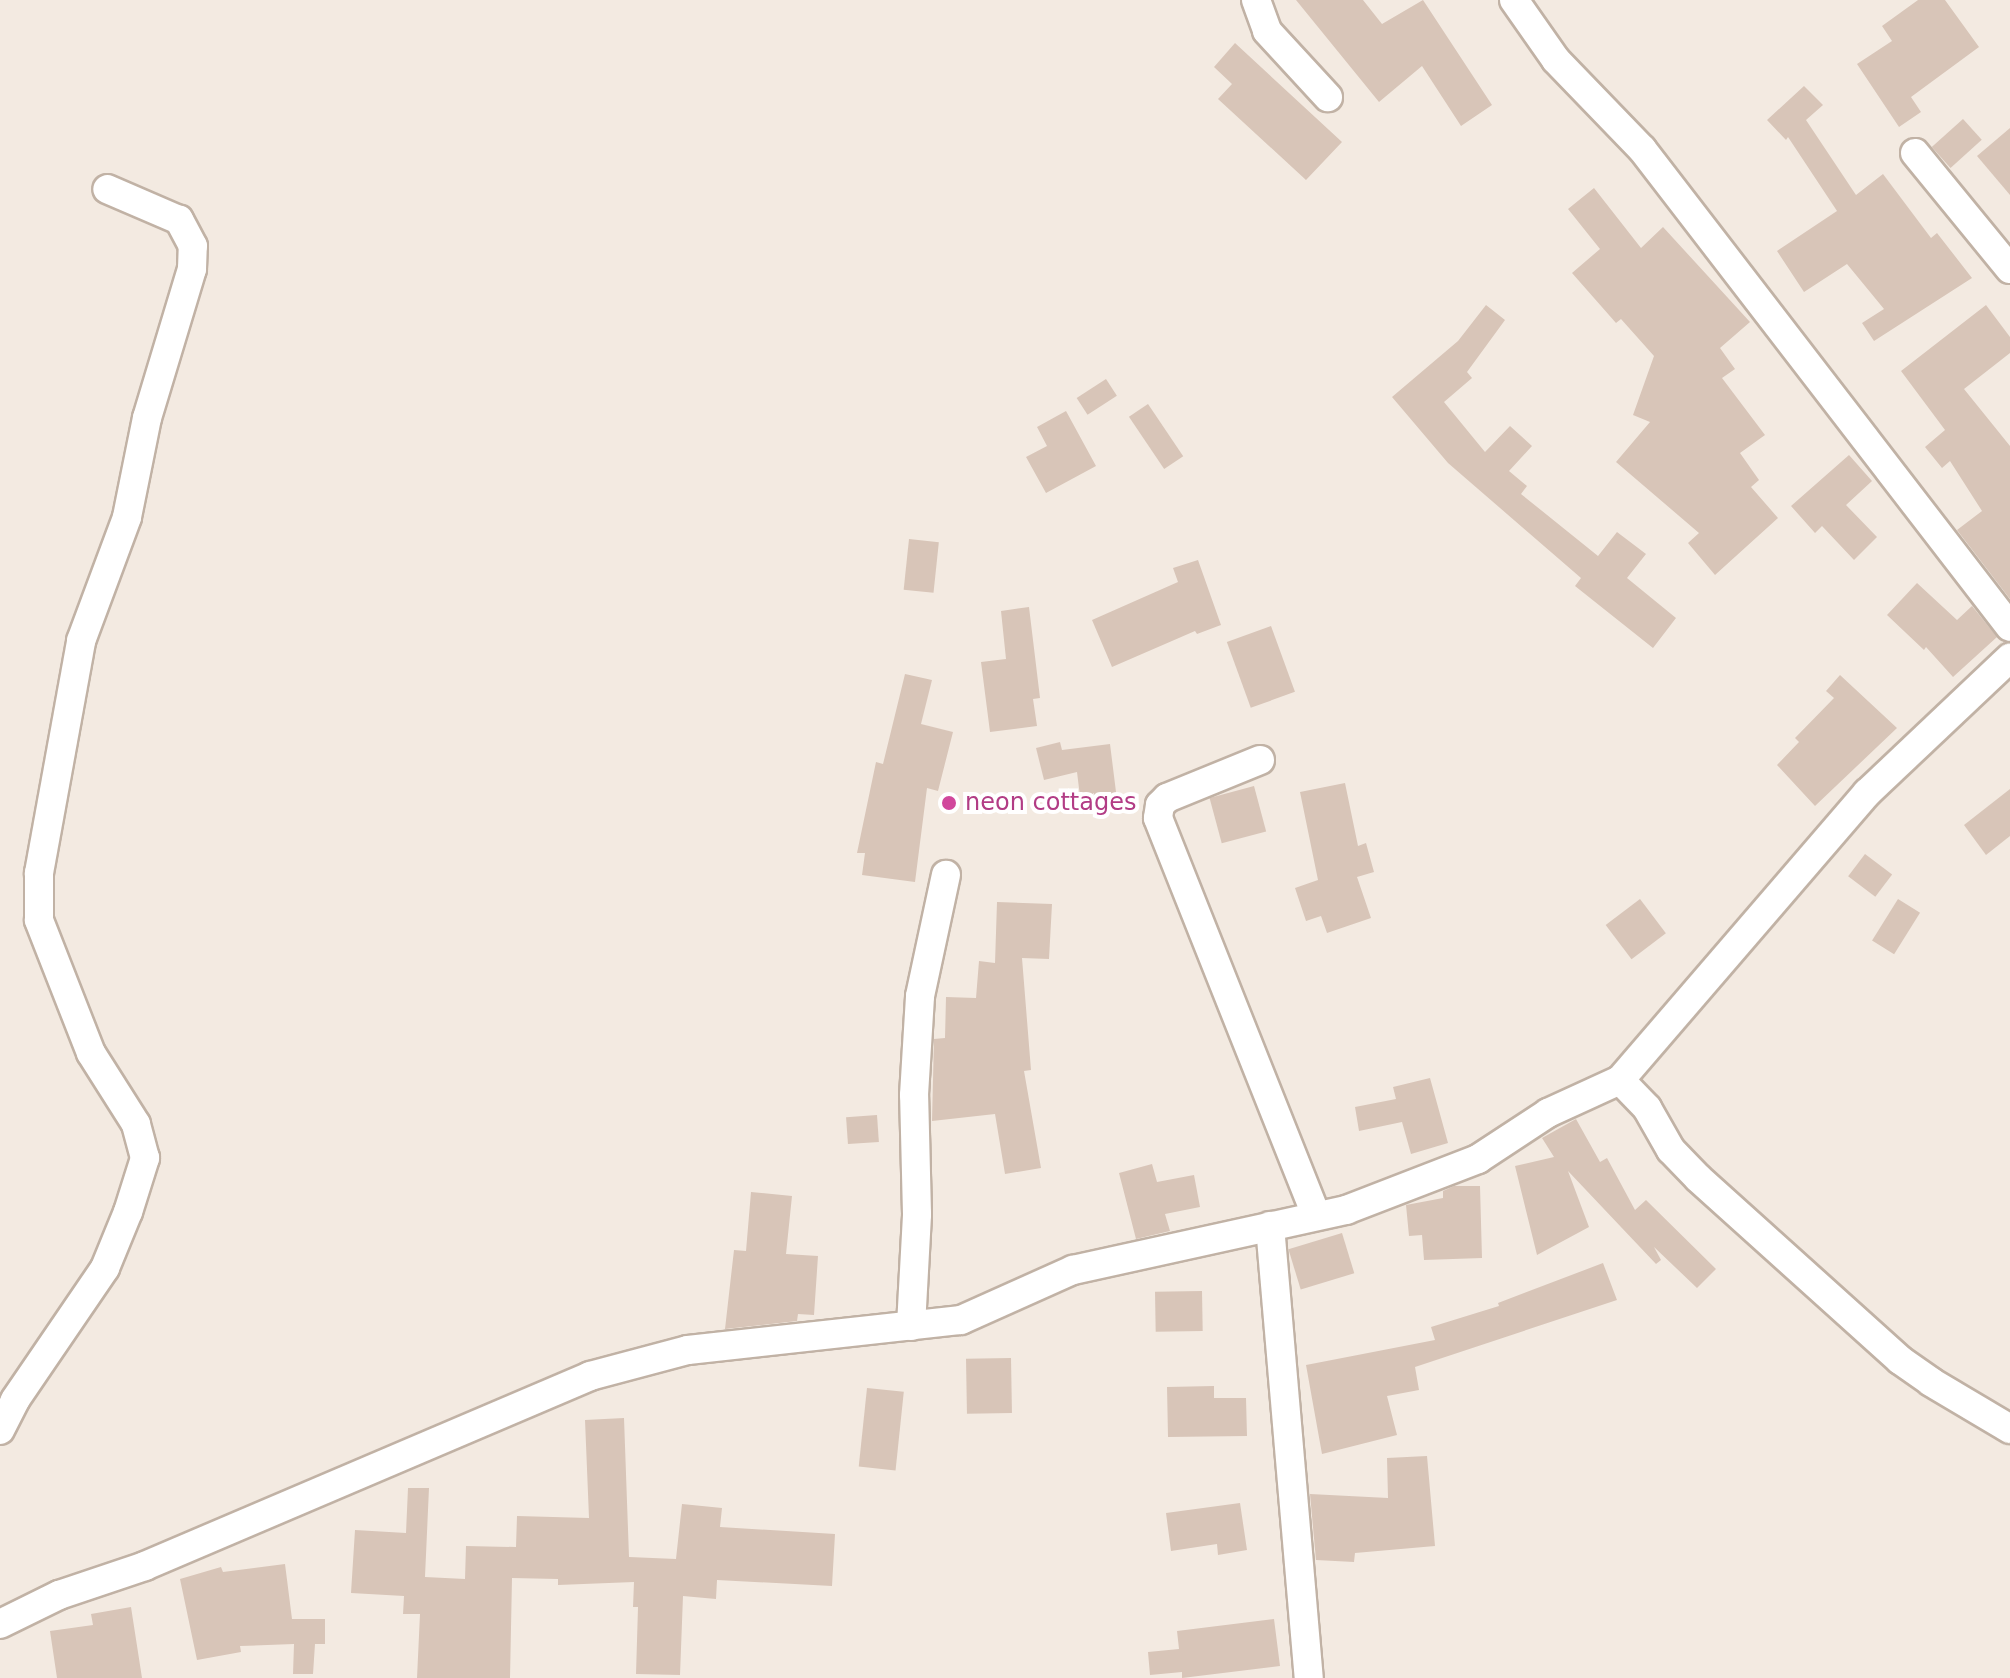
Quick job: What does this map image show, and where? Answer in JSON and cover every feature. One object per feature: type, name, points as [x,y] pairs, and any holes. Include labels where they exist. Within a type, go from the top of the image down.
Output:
[{"type":"street","points":[[1256,0],[1267,31],[1328,97]]},
{"type":"street","points":[[1514,0],[1556,60],[1642,149],[2010,627]]},
{"type":"street","points":[[1915,153],[2010,269]]},
{"type":"street","points":[[0,1430],[15,1400],[105,1268],[128,1212],[145,1158],[136,1124],[91,1053],[39,920],[39,873],[81,641],[127,517],[147,418],[192,269],[193,246],[179,220],[107,189]]},
{"type":"street","points":[[0,1624],[59,1595],[145,1566],[590,1376],[688,1350],[961,1320],[1073,1270],[1316,1216],[1407,1189],[1478,1159],[1548,1113],[1620,1080],[1867,793],[2004,677]]},
{"type":"street","points":[[1260,760],[1167,798],[1160,805],[1158,818],[1316,1216]]},
{"type":"street","points":[[911,1326],[917,1214],[914,1095],[920,996],[946,875]]},
{"type":"street","points":[[1620,1080],[1647,1108],[1671,1150],[1698,1178],[1900,1360],[2010,1429]]},
{"type":"street","points":[[1270,1226],[1309,1678]]},
{"type":"building","points":[[1296,0],[1363,0],[1382,24],[1423,0],[1492,105],[1461,126],[1422,66],[1379,102]]},
{"type":"building","points":[[1918,0],[1945,0],[1979,47],[1911,97],[1921,112],[1899,127],[1857,64],[1892,41],[1882,26]]},
{"type":"building","points":[[1235,43],[1342,142],[1306,180],[1218,99],[1232,84],[1214,67]]},
{"type":"building","points":[[1804,86],[1823,105],[1806,120],[1856,195],[1883,174],[1931,238],[1937,233],[1972,278],[1874,341],[1862,323],[1884,309],[1847,264],[1804,292],[1777,251],[1837,211],[1788,137],[1786,140],[1767,120]]},
{"type":"building","points":[[1963,119],[1982,140],[1951,168],[1932,147]]},
{"type":"building","points":[[2010,128],[2010,195],[1977,156]]},
{"type":"building","points":[[1594,188],[1641,248],[1663,227],[1750,322],[1720,348],[1735,369],[1722,378],[1765,435],[1740,453],[1759,480],[1751,487],[1778,518],[1715,575],[1688,543],[1699,533],[1616,462],[1650,422],[1633,415],[1654,356],[1621,319],[1616,323],[1572,273],[1600,249],[1568,209]]},
{"type":"building","points":[[1486,305],[1505,320],[1467,372],[1472,378],[1444,402],[1485,452],[1510,426],[1532,446],[1509,471],[1527,486],[1521,494],[1598,556],[1617,532],[1646,554],[1627,578],[1676,618],[1653,648],[1575,586],[1581,578],[1448,463],[1392,397],[1458,341]]},
{"type":"building","points":[[1986,305],[2010,337],[2010,353],[1964,389],[2010,446],[2010,599],[1957,530],[1982,511],[1950,461],[1942,468],[1925,447],[1945,430],[1901,371]]},
{"type":"building","points":[[1106,379],[1117,396],[1088,415],[1077,398]]},
{"type":"building","points":[[1148,404],[1183,456],[1164,469],[1129,417]]},
{"type":"building","points":[[1066,411],[1096,466],[1046,493],[1026,457],[1047,446],[1037,427]]},
{"type":"building","points":[[1849,455],[1872,481],[1846,505],[1877,537],[1854,560],[1822,526],[1815,533],[1791,506]]},
{"type":"building","points":[[909,539],[939,542],[934,593],[904,590]]},
{"type":"building","points":[[1198,560],[1221,625],[1197,634],[1195,631],[1112,667],[1092,620],[1178,582],[1173,568]]},
{"type":"building","points":[[1917,583],[1957,620],[1972,606],[1997,637],[1953,677],[1926,647],[1924,650],[1887,615]]},
{"type":"building","points":[[1029,607],[1040,698],[1033,699],[1037,726],[990,732],[981,662],[1006,659],[1001,611]]},
{"type":"building","points":[[1271,626],[1295,692],[1251,708],[1227,642]]},
{"type":"building","points":[[905,674],[932,680],[921,724],[953,732],[938,791],[927,788],[915,882],[862,875],[865,853],[857,853],[876,762],[883,764]]},
{"type":"building","points":[[1840,675],[1897,728],[1815,806],[1777,765],[1799,742],[1795,738],[1834,698],[1826,691]]},
{"type":"building","points":[[1060,742],[1062,750],[1110,744],[1118,808],[1082,813],[1077,772],[1044,780],[1036,748]]},
{"type":"building","points":[[1345,783],[1358,846],[1366,843],[1374,872],[1357,877],[1371,918],[1327,933],[1321,916],[1306,921],[1295,888],[1318,880],[1300,792]]},
{"type":"building","points":[[1254,786],[1266,831],[1222,843],[1210,798]]},
{"type":"building","points":[[2010,789],[2010,836],[1986,855],[1964,825]]},
{"type":"building","points":[[1865,854],[1892,874],[1875,897],[1848,876]]},
{"type":"building","points":[[1640,899],[1666,933],[1632,959],[1606,925]]},
{"type":"building","points":[[1898,899],[1920,913],[1894,954],[1872,941]]},
{"type":"building","points":[[997,902],[1052,904],[1049,959],[1022,958],[1031,1070],[1024,1071],[1041,1168],[1005,1174],[995,1114],[932,1121],[934,1039],[945,1038],[946,997],[976,998],[979,961],[995,963]]},
{"type":"building","points":[[1430,1078],[1448,1143],[1411,1154],[1402,1122],[1359,1131],[1355,1107],[1396,1099],[1393,1087]]},
{"type":"building","points":[[877,1115],[879,1142],[848,1144],[846,1117]]},
{"type":"building","points":[[1576,1119],[1600,1162],[1607,1158],[1635,1210],[1646,1200],[1716,1269],[1697,1288],[1654,1247],[1661,1260],[1656,1264],[1568,1171],[1589,1227],[1537,1255],[1515,1166],[1554,1157],[1542,1138]]},
{"type":"building","points":[[1152,1164],[1157,1182],[1194,1175],[1200,1207],[1165,1214],[1170,1231],[1136,1239],[1119,1173]]},
{"type":"building","points":[[1454,1186],[1480,1186],[1482,1258],[1424,1260],[1422,1235],[1409,1236],[1406,1205],[1443,1198],[1443,1191]]},
{"type":"building","points":[[751,1192],[792,1196],[786,1254],[818,1256],[814,1315],[798,1314],[797,1321],[725,1329],[734,1250],[746,1251]]},
{"type":"building","points":[[1342,1233],[1354,1273],[1301,1290],[1288,1249]]},
{"type":"building","points":[[1603,1263],[1617,1300],[1415,1367],[1419,1390],[1387,1396],[1397,1435],[1322,1454],[1306,1365],[1435,1340],[1431,1327],[1499,1306],[1498,1303]]},
{"type":"building","points":[[1202,1291],[1203,1331],[1156,1332],[1155,1292]]},
{"type":"building","points":[[1011,1358],[1012,1413],[967,1414],[966,1359]]},
{"type":"building","points":[[1214,1386],[1214,1398],[1246,1398],[1247,1436],[1168,1437],[1167,1387]]},
{"type":"building","points":[[867,1388],[904,1392],[896,1470],[859,1467]]},
{"type":"building","points":[[624,1418],[629,1557],[676,1559],[682,1504],[722,1508],[720,1527],[835,1534],[832,1586],[717,1580],[716,1599],[683,1596],[680,1675],[636,1674],[638,1607],[633,1607],[634,1582],[558,1585],[558,1579],[512,1578],[510,1678],[417,1678],[420,1614],[403,1614],[404,1596],[351,1593],[355,1530],[406,1533],[408,1488],[429,1488],[425,1577],[465,1579],[466,1546],[516,1547],[517,1516],[589,1518],[585,1420]]},
{"type":"building","points":[[1427,1456],[1435,1546],[1355,1553],[1354,1562],[1316,1560],[1310,1494],[1388,1498],[1387,1458]]},
{"type":"building","points":[[1240,1503],[1247,1550],[1218,1555],[1217,1544],[1171,1551],[1166,1513]]},
{"type":"building","points":[[285,1564],[292,1619],[325,1619],[325,1644],[315,1644],[313,1674],[293,1674],[294,1644],[240,1646],[241,1652],[197,1660],[180,1579],[221,1567],[223,1572]]},
{"type":"building","points":[[131,1607],[142,1678],[57,1678],[50,1631],[93,1625],[91,1614]]},
{"type":"building","points":[[1274,1619],[1280,1666],[1182,1678],[1182,1672],[1150,1675],[1148,1652],[1179,1649],[1177,1631]]},
{"type":"place","name":"neon cottages","points":[[949,803]]}]
